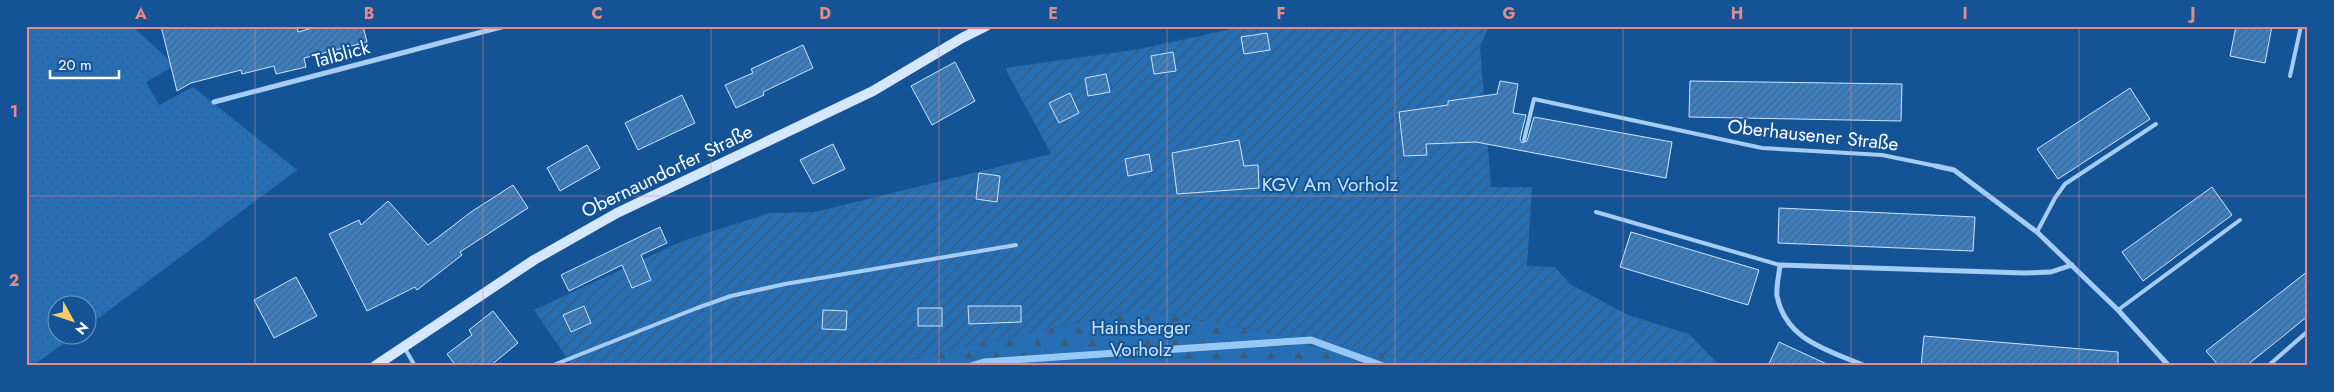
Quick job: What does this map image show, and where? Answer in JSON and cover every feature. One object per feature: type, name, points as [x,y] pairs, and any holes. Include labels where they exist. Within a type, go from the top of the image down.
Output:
[{"type":"street","name":"Talblick","points":[[214,102],[505,26]]},
{"type":"street","name":"Obernaundorfer Straße","points":[[375,366],[534,260],[617,213],[873,91],[962,38],[986,26]]},
{"type":"street","name":"Oberhausener Straße","points":[[1936,166],[1954,170],[2037,232],[2118,310],[2168,366]]},
{"type":"street","points":[[1865,366],[1802,338],[1784,316],[1777,295],[1780,265],[2024,274],[2051,272],[2072,265]]},
{"type":"lane","points":[[2290,76],[2301,26]]},
{"type":"lane","name":"Oberhausener Straße","points":[[1524,140],[1534,99],[1762,148],[1882,155],[1936,166]]},
{"type":"lane","points":[[2037,232],[2065,184],[2156,124]]},
{"type":"lane","points":[[1596,212],[1780,265]]},
{"type":"lane","points":[[2118,310],[2240,220]]},
{"type":"lane","points":[[551,366],[731,296],[785,284],[1016,245]]},
{"type":"lane","points":[[2268,366],[2308,331]]},
{"type":"lane","points":[[404,347],[415,366]]},
{"type":"green space","points":[[26,26],[132,26],[167,58],[172,67],[146,82],[159,105],[193,87],[297,170],[98,319],[98,294],[48,294],[48,344],[63,344],[32,366],[26,366]]},
{"type":"green space","name":"KGV Am Vorholz","points":[[1245,26],[1489,26],[1480,47],[1491,187],[1532,187],[1527,266],[1555,267],[1570,284],[1628,315],[1689,334],[1720,366],[1419,366],[1396,357],[1142,309],[878,366],[568,366],[571,364],[534,310],[685,240],[770,213],[815,212],[1051,154],[1005,68],[1140,49]]},
{"type":"green space","name":"Hainsberger Vorholz","points":[[1142,309],[1396,357],[1419,366],[878,366]]},
{"type":"building","points":[[161,26],[297,26],[298,32],[320,26],[363,26],[367,42],[304,58],[306,67],[276,74],[274,66],[242,74],[241,70],[191,83],[177,91]]},
{"type":"building","points":[[2236,26],[2272,26],[2265,63],[2230,56]]},
{"type":"building","points":[[1267,33],[1270,50],[1244,54],[1241,37]]},
{"type":"building","points":[[803,45],[813,68],[763,92],[764,95],[736,108],[725,85],[753,73],[751,69]]},
{"type":"building","points":[[1173,52],[1176,71],[1154,74],[1151,56]]},
{"type":"building","points":[[955,62],[975,101],[932,125],[911,86]]},
{"type":"building","points":[[1106,74],[1110,92],[1088,96],[1085,78]]},
{"type":"building","points":[[1500,81],[1518,84],[1513,113],[1526,115],[1520,139],[1522,143],[1527,141],[1534,117],[1672,142],[1666,178],[1476,142],[1426,144],[1427,155],[1404,156],[1399,112],[1448,105],[1448,101],[1497,94]]},
{"type":"building","points":[[1690,81],[1902,84],[1901,121],[1689,117]]},
{"type":"building","points":[[2130,88],[2150,119],[2058,179],[2037,149]]},
{"type":"building","points":[[1070,93],[1079,113],[1059,123],[1049,103]]},
{"type":"building","points":[[682,95],[695,123],[638,150],[625,123]]},
{"type":"building","points":[[1239,140],[1244,166],[1258,165],[1259,188],[1177,194],[1172,153]]},
{"type":"building","points":[[833,144],[845,169],[813,184],[800,160]]},
{"type":"building","points":[[587,145],[600,168],[560,191],[547,168]]},
{"type":"building","points":[[1149,154],[1152,171],[1128,176],[1125,159]]},
{"type":"building","points":[[979,173],[1000,176],[997,202],[976,199]]},
{"type":"building","points":[[513,185],[528,208],[460,252],[462,255],[417,290],[415,287],[367,311],[329,234],[359,220],[361,225],[388,201],[428,245],[471,212]]},
{"type":"building","points":[[2212,187],[2232,215],[2143,281],[2122,252]]},
{"type":"building","points":[[1779,208],[1975,217],[1973,251],[1778,243]]},
{"type":"building","points":[[660,227],[667,243],[641,255],[651,280],[632,288],[622,265],[569,291],[561,275]]},
{"type":"building","points":[[1631,232],[1759,270],[1748,305],[1620,267]]},
{"type":"building","points":[[2308,271],[2308,316],[2246,366],[2219,366],[2206,351]]},
{"type":"building","points":[[296,277],[317,316],[274,338],[254,300]]},
{"type":"building","points":[[584,306],[591,323],[571,332],[563,315]]},
{"type":"building","points":[[968,306],[1021,306],[1021,322],[969,324]]},
{"type":"building","points":[[918,308],[942,308],[942,326],[918,326]]},
{"type":"building","points":[[823,310],[847,311],[846,330],[822,329]]},
{"type":"building","points":[[493,311],[518,343],[490,366],[456,366],[447,354],[472,335],[469,330]]},
{"type":"building","points":[[1924,336],[2118,352],[2118,366],[1921,366]]},
{"type":"building","points":[[1779,342],[1831,366],[1768,366]]},
{"type":"waterway","points":[[971,366],[984,362],[1311,340],[1383,366]]}]
